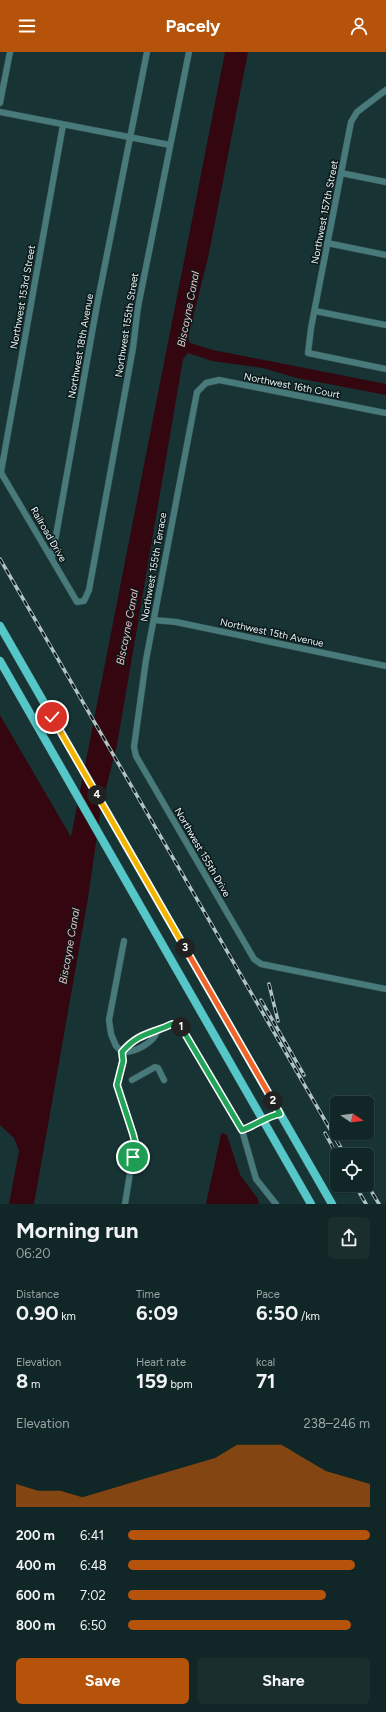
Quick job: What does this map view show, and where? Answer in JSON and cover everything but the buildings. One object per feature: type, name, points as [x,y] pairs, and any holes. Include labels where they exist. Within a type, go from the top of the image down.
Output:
[{"type":"main road","points":[[0,626],[332,1204]]},
{"type":"main road","points":[[0,661],[311,1204]]},
{"type":"street","points":[[0,103],[10,52]]},
{"type":"street","name":"Northwest 18th Avenue","points":[[52,558],[97,305],[147,52]]},
{"type":"street","name":"Northwest 155th Street","points":[[84,601],[89,590],[133,348],[138,307],[189,52]]},
{"type":"street","name":"Northwest 157th Street","points":[[386,90],[357,112],[351,122],[308,353],[386,369]]},
{"type":"street","points":[[0,112],[170,145]]},
{"type":"street","name":"Northwest 153rd Street","points":[[0,471],[63,125]]},
{"type":"street","points":[[341,173],[386,182]]},
{"type":"street","points":[[328,243],[386,255]]},
{"type":"street","points":[[315,312],[386,325]]},
{"type":"street","name":"Northwest 16th Court","points":[[197,392],[206,383],[219,380],[386,413]]},
{"type":"street","name":"Northwest 155th Terrace","points":[[134,747],[134,735],[154,620],[197,392]]},
{"type":"street","name":"Railroad Drive","points":[[0,471],[52,558],[76,602],[84,601]]},
{"type":"street","name":"Northwest 15th Avenue","points":[[154,620],[176,622],[386,666]]},
{"type":"street","name":"Northwest 155th Drive","points":[[134,747],[136,756],[254,959],[261,964],[386,989]]},
{"type":"street","points":[[124,941],[110,1020],[111,1034],[116,1046],[122,1052],[129,1053],[156,1037],[157,1031]]},
{"type":"street","points":[[125,1204],[135,1142],[117,1085],[123,1061],[122,1052],[133,1040],[153,1030],[157,1031],[172,1024],[183,1029],[242,1130],[256,1179],[276,1204]]},
{"type":"street","points":[[132,1080],[155,1067],[158,1068],[164,1080]]},
{"type":"street","points":[[242,1130],[263,1121],[273,1114],[280,1114]]},
{"type":"water","name":"Biscayne Canal","points":[[225,52],[248,52],[208,258],[188,337],[190,343],[213,350],[386,384],[386,395],[297,378],[263,368],[212,361],[188,353],[183,359],[117,745],[101,808],[88,898],[34,1204],[9,1204],[19,1151],[14,1138],[0,1125],[0,715],[71,837]]},
{"type":"water","points":[[223,1133],[227,1135],[240,1175],[258,1199],[259,1204],[206,1204],[221,1134]]},
{"type":"railway","points":[[0,559],[341,1148]]},
{"type":"railway","points":[[269,984],[278,1021]]},
{"type":"railway","points":[[261,1000],[304,1075]]},
{"type":"railway","points":[[325,1133],[333,1148]]},
{"type":"railway","points":[[359,1192],[366,1204]]},
{"type":"railway","points":[[372,1192],[379,1204]]},
{"type":"route","points":[[52,717],[280,1114],[273,1114],[254,1126],[242,1130],[183,1029],[172,1024],[157,1031],[153,1030],[133,1040],[122,1052],[123,1061],[117,1085],[135,1142],[133,1157]]}]
